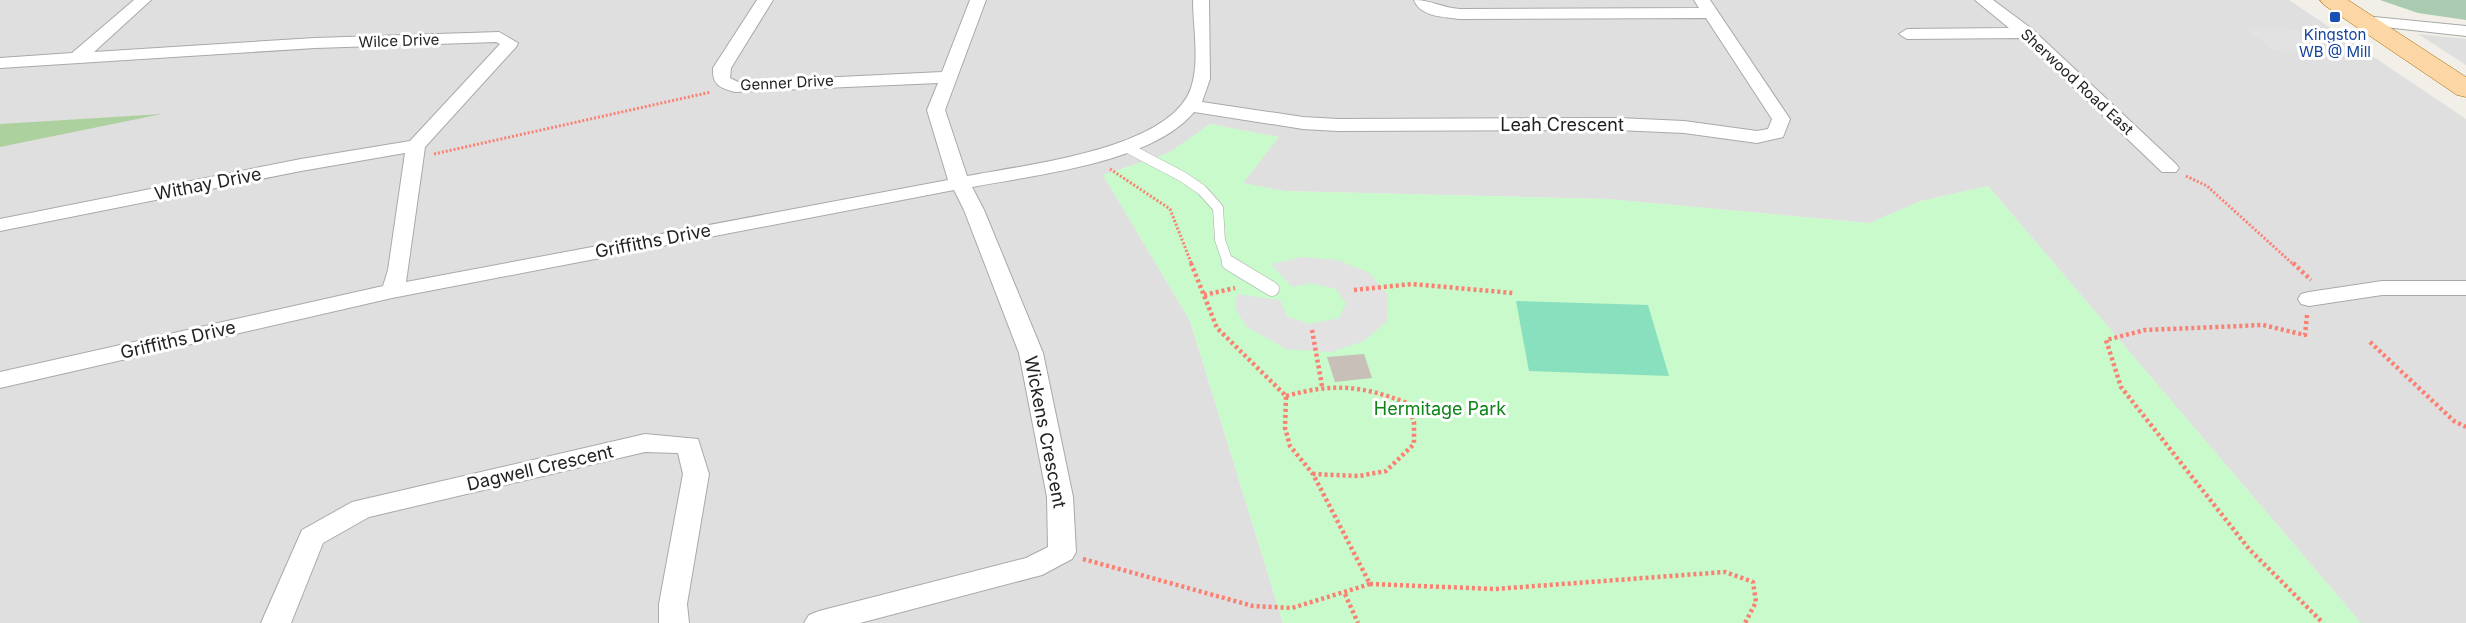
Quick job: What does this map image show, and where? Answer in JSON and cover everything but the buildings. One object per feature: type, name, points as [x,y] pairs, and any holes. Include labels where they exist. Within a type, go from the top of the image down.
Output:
[{"type":"main road","points":[[2332,0],[2466,89]]},
{"type":"street","points":[[78,58],[143,0]]},
{"type":"street","name":"Genner Drive","points":[[765,0],[722,68],[721,80],[735,87],[946,77]]},
{"type":"street","name":"Wickens Crescent","points":[[978,0],[946,77],[936,110],[959,182],[974,210],[1031,353],[1060,497],[1062,552]]},
{"type":"street","name":"Griffiths Drive","points":[[0,380],[393,291],[1088,159],[1126,147],[1166,128],[1190,106],[1201,87],[1201,0]]},
{"type":"street","points":[[1422,0],[1424,4],[1439,12],[1460,14],[1706,6]]},
{"type":"street","name":"Sherwood Road East","points":[[1983,0],[2026,33],[2169,168]]},
{"type":"street","name":"Leah Crescent","points":[[1190,106],[1314,124],[1618,124],[1684,127],[1757,137],[1776,133],[1781,119],[1706,6]]},
{"type":"street","points":[[2364,21],[2466,31]]},
{"type":"street","points":[[1907,34],[2026,33]]},
{"type":"street","name":"Wilce Drive","points":[[0,63],[326,43],[499,37],[510,43],[416,152]]},
{"type":"street","points":[[393,291],[399,270],[416,152]]},
{"type":"street","name":"Withay Drive","points":[[0,225],[301,165],[416,152]]},
{"type":"street","points":[[2318,297],[2382,288],[2466,288]]},
{"type":"street","name":"Dagwell Crescent","points":[[276,623],[312,537],[361,509],[645,443],[689,445],[696,474],[673,604],[674,623]]},
{"type":"street","points":[[819,623],[989,576],[1032,567],[1062,552]]},
{"type":"lane","points":[[1126,147],[1202,190],[1218,208],[1220,240],[1228,263],[1272,289]]},
{"type":"path","points":[[416,152],[735,87]]},
{"type":"path","points":[[2169,168],[2206,186],[2318,297],[2305,334],[2263,325],[2145,330],[2106,340],[2121,387],[2249,549],[2323,623]]},
{"type":"path","points":[[1109,169],[1170,209],[1217,328],[1286,396],[1285,428],[1290,446],[1313,474],[1370,584]]},
{"type":"path","points":[[1354,290],[1412,284],[1513,293]]},
{"type":"path","points":[[1312,330],[1322,386]]},
{"type":"path","points":[[2370,342],[2454,421],[2466,427]]},
{"type":"path","points":[[1286,396],[1322,386],[1369,387],[1407,403],[1414,422],[1414,444],[1386,471],[1359,476],[1313,474]]},
{"type":"path","points":[[1062,552],[1253,606],[1292,608],[1345,594],[1370,584],[1495,589],[1725,572],[1753,582],[1756,602],[1745,623]]},
{"type":"path","points":[[1345,594],[1358,623]]},
{"type":"shaded area","points":[[0,0],[2289,0],[2466,119],[2466,623],[2361,623],[1988,186],[1921,201],[1869,223],[1608,199],[1284,191],[1242,183],[1279,137],[1210,124],[1169,153],[1103,175],[1190,321],[1283,623],[0,623]]},
{"type":"shaded area","points":[[2246,29],[2295,29],[2321,52],[2275,51]]},
{"type":"shaded area","points":[[2418,34],[2466,39],[2466,65]]},
{"type":"shaded area","points":[[1303,257],[1338,260],[1369,273],[1388,295],[1387,321],[1364,341],[1331,352],[1286,349],[1247,327],[1235,308],[1237,294],[1280,300],[1287,316],[1309,324],[1339,318],[1346,303],[1336,289],[1310,283],[1292,287],[1271,264]]},
{"type":"green space","points":[[2380,0],[2466,0],[2466,20],[2418,13]]},
{"type":"green space","points":[[162,114],[0,147],[0,124]]},
{"type":"green space","name":"Hermitage Park","points":[[1210,124],[1279,137],[1243,183],[1284,191],[1608,199],[1869,223],[1921,201],[1988,186],[2361,623],[1283,623],[1190,321],[1103,175],[1169,153]]},
{"type":"green space","points":[[1516,301],[1648,305],[1669,376],[1529,371]]},
{"type":"place","name":"Kingston WB @ Mill","points":[[2335,17]]}]
